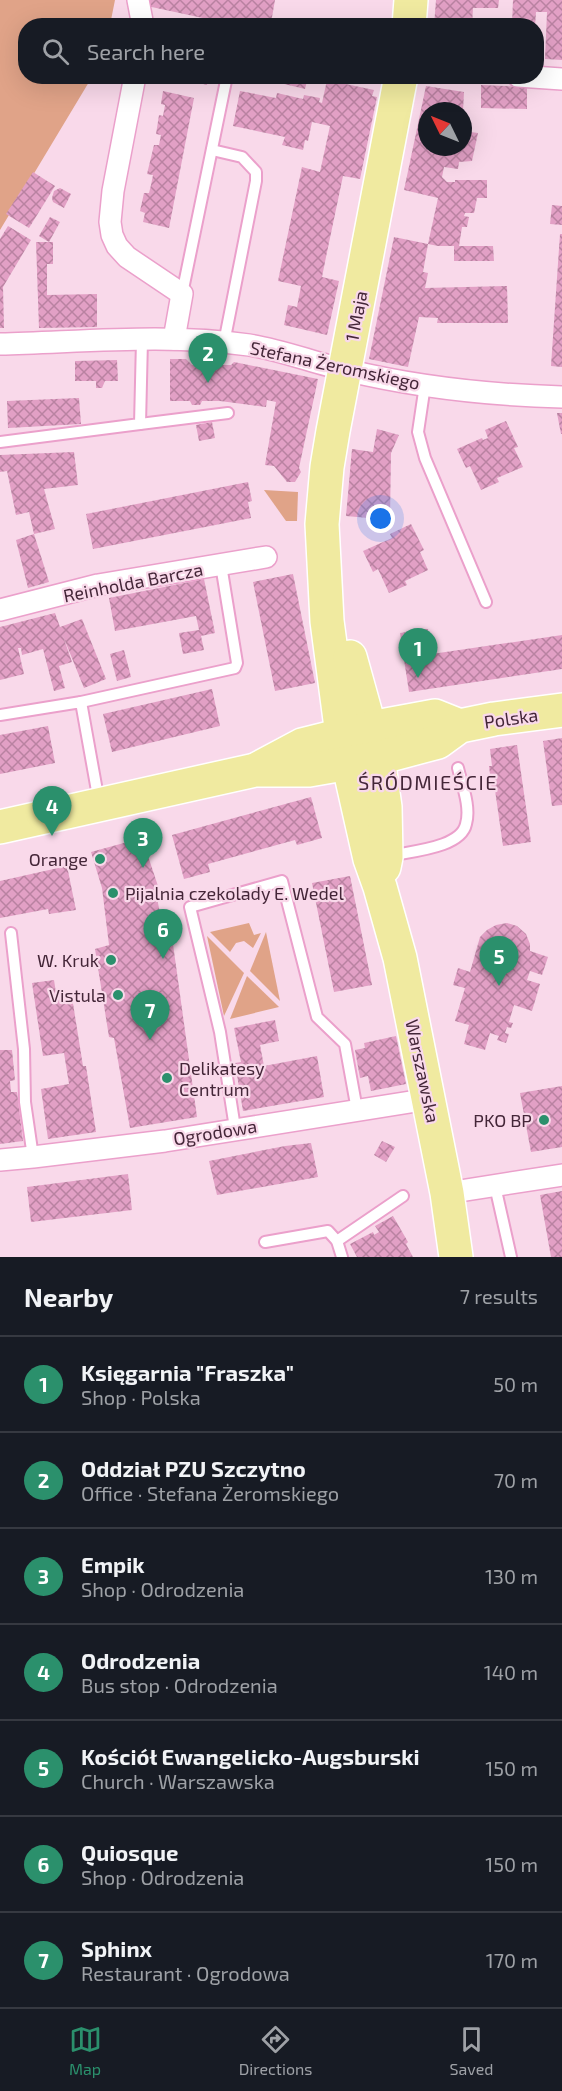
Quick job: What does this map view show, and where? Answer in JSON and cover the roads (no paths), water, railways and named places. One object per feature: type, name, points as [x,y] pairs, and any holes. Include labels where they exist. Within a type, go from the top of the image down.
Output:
[{"type":"main road","points":[[410,18],[411,0]]},
{"type":"main road","name":"1 Maja","points":[[360,746],[334,662],[327,621],[322,524],[326,476],[399,84]]},
{"type":"main road","name":"1 Maja","points":[[325,557],[357,685],[360,746]]},
{"type":"main road","name":"1 Maja","points":[[302,745],[323,714],[330,692],[334,662]]},
{"type":"main road","name":"Polska","points":[[360,746],[438,742],[460,726],[494,719],[562,711]]},
{"type":"main road","points":[[255,770],[302,745],[360,746]]},
{"type":"main road","points":[[0,827],[255,770],[309,770],[360,746]]},
{"type":"main road","name":"Warszawska","points":[[360,746],[370,859],[383,872],[447,1193],[456,1257]]},
{"type":"street","points":[[138,0],[141,18]]},
{"type":"street","points":[[544,78],[562,79]]},
{"type":"street","points":[[133,84],[113,191],[110,222],[112,235],[117,246],[127,257],[182,294],[174,339]]},
{"type":"street","name":"Stefana Żeromskiego","points":[[0,344],[174,339],[251,345],[345,370],[425,385],[562,396]]},
{"type":"street","name":"Reinholda Barcza","points":[[1,607],[98,585],[266,557]]},
{"type":"street","name":"Ogrodowa","points":[[0,1160],[165,1141],[235,1128],[429,1099]]},
{"type":"street","points":[[447,1193],[562,1175]]},
{"type":"lane","points":[[182,294],[225,84]]},
{"type":"lane","points":[[212,150],[242,157],[256,172],[224,343]]},
{"type":"lane","points":[[140,424],[142,340]]},
{"type":"lane","points":[[425,385],[418,432],[424,458],[486,602]]},
{"type":"lane","points":[[0,442],[228,413]]},
{"type":"lane","points":[[0,715],[81,702],[235,668],[237,663],[221,565]]},
{"type":"lane","points":[[81,702],[100,805]]},
{"type":"lane","points":[[383,872],[459,836],[466,825],[467,808],[458,768]]},
{"type":"lane","points":[[235,1128],[220,1032],[190,907],[282,881],[317,1017],[345,1044],[357,1110]]},
{"type":"lane","points":[[11,933],[24,1049],[25,1102],[33,1157]]},
{"type":"lane","points":[[495,1186],[511,1257]]},
{"type":"lane","points":[[337,1240],[403,1196]]},
{"type":"lane","points":[[265,1242],[328,1231],[337,1240],[342,1257]]},
{"type":"place","name":"Oddział PZU Szczytno","points":[[208,383]]},
{"type":"place","name":"Księgarnia \"Fraszka\"","points":[[418,678]]},
{"type":"place","name":"Odrodzenia","points":[[52,836]]},
{"type":"place","name":"Orange","points":[[100,859]]},
{"type":"place","name":"Empik","points":[[143,868]]},
{"type":"place","name":"Pijalnia czekolady E. Wedel","points":[[113,893]]},
{"type":"place","name":"Quiosque","points":[[163,959]]},
{"type":"place","name":"W. Kruk","points":[[111,960]]},
{"type":"place","name":"Kościół Ewangelicko-Augsburski","points":[[499,986]]},
{"type":"place","name":"Vistula","points":[[118,995]]},
{"type":"place","name":"Sphinx","points":[[150,1040]]},
{"type":"place","name":"Delikatesy Centrum","points":[[167,1078]]},
{"type":"place","name":"PKO BP","points":[[544,1120]]},
{"type":"district","name":"ŚRÓDMIEŚCIE","points":[[428,782]]}]
